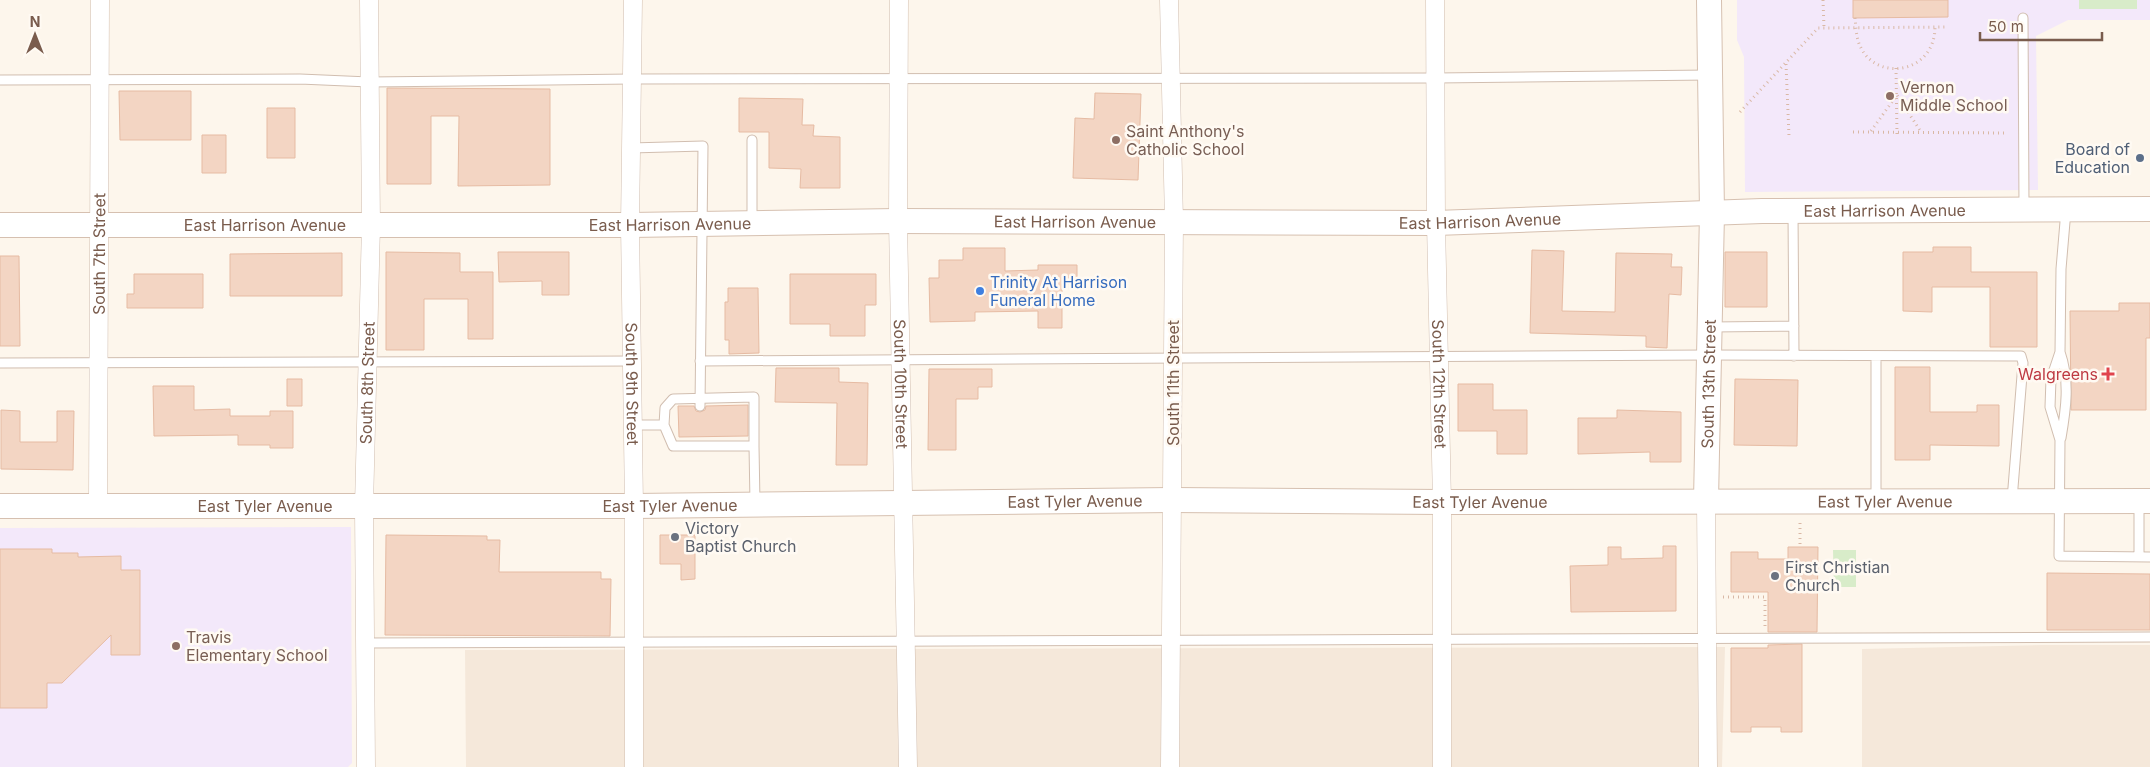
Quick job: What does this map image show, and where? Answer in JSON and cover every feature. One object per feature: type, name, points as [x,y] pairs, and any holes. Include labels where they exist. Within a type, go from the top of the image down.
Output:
[{"type":"main road","name":"South 13th Street","points":[[1706,500],[1712,213],[1709,0]]},
{"type":"main road","name":"East Harrison Avenue","points":[[0,225],[630,225],[898,221],[1436,223],[1793,211],[2150,209]]},
{"type":"main road","name":"East Tyler Avenue","points":[[0,506],[634,506],[1172,500],[1442,502],[1706,500],[2144,501]]},
{"type":"street","name":"South 7th Street","points":[[98,506],[100,0]]},
{"type":"street","name":"South 8th Street","points":[[366,767],[364,506],[371,225],[369,0]]},
{"type":"street","name":"South 9th Street","points":[[632,0],[630,225],[634,506],[634,767]]},
{"type":"street","name":"South 10th Street","points":[[900,0],[898,221],[908,767]]},
{"type":"street","name":"South 11th Street","points":[[1169,0],[1174,221],[1170,767]]},
{"type":"street","name":"South 12th Street","points":[[1436,0],[1436,223],[1442,502],[1442,767]]},
{"type":"street","name":"South 13th Street","points":[[1706,500],[1708,767]]},
{"type":"lane","points":[[2023,18],[2024,210]]},
{"type":"lane","points":[[0,80],[300,79],[369,82],[632,79],[1436,78],[1710,75]]},
{"type":"lane","points":[[752,140],[752,224]]},
{"type":"lane","points":[[631,148],[703,146],[700,402]]},
{"type":"lane","points":[[2060,440],[2050,407],[2051,379],[2060,352],[2062,269],[2066,210]]},
{"type":"lane","points":[[1793,211],[1794,356]]},
{"type":"lane","points":[[1709,327],[1794,326]]},
{"type":"lane","points":[[2060,352],[2066,372],[2066,407],[2060,440],[2059,556],[2150,557]]},
{"type":"lane","points":[[700,361],[1709,355],[2021,356],[2023,363],[2012,501]]},
{"type":"lane","points":[[1876,356],[1876,501]]},
{"type":"lane","points":[[0,362],[367,363],[632,361]]},
{"type":"lane","points":[[754,446],[727,441],[700,441],[673,446],[664,425],[665,408],[673,399],[727,402],[754,398],[755,505]]},
{"type":"lane","points":[[633,425],[664,425]]},
{"type":"lane","points":[[2139,557],[2144,501]]},
{"type":"lane","points":[[365,643],[905,643],[1171,640],[1707,640],[2150,637]]},
{"type":"path","points":[[1823,0],[1824,28]]},
{"type":"path","points":[[1856,18],[1860,47],[1866,56],[1879,65],[1896,68],[1915,64],[1927,55],[1935,40],[1935,27]]},
{"type":"path","points":[[1740,112],[1818,28],[1948,27]]},
{"type":"path","points":[[1786,63],[1789,136]]},
{"type":"path","points":[[1896,68],[1897,133]]},
{"type":"path","points":[[1871,132],[1897,95]]},
{"type":"path","points":[[1897,95],[1922,132]]},
{"type":"path","points":[[1852,132],[2008,133]]},
{"type":"path","points":[[1800,523],[1800,547]]},
{"type":"path","points":[[1722,598],[1767,598],[1766,639]]},
{"type":"shaded area","name":"Vernon Middle School","points":[[1737,0],[2150,0],[2150,20],[2068,20],[2036,36],[2038,190],[1745,192],[1744,57],[1737,40]]},
{"type":"shaded area","name":"Travis Elementary School","points":[[351,527],[352,763],[348,767],[0,767],[0,528]]},
{"type":"shaded area","points":[[2150,645],[2150,767],[1862,767],[1862,649]]},
{"type":"shaded area","points":[[1725,647],[1722,767],[466,767],[465,650]]},
{"type":"green space","points":[[2079,0],[2137,0],[2137,9],[2079,9]]},
{"type":"green space","points":[[1833,550],[1856,550],[1856,587],[1834,587]]},
{"type":"building","points":[[1853,0],[1948,0],[1948,17],[1853,18]]},
{"type":"building","points":[[387,88],[550,89],[550,185],[458,186],[459,116],[431,116],[431,184],[387,184]]},
{"type":"building","points":[[119,91],[191,91],[191,140],[120,140]]},
{"type":"building","points":[[1095,93],[1141,94],[1138,180],[1073,178],[1075,118],[1094,119]]},
{"type":"building","points":[[739,98],[803,99],[802,125],[814,125],[813,136],[840,137],[840,188],[800,188],[801,169],[769,168],[769,132],[739,132]]},
{"type":"building","points":[[267,108],[295,108],[295,158],[267,158]]},
{"type":"building","points":[[202,135],[226,135],[226,173],[202,173]]},
{"type":"building","points":[[1933,247],[1971,247],[1971,272],[2037,272],[2037,347],[1990,347],[1990,287],[1932,287],[1932,312],[1903,311],[1903,252],[1933,252]]},
{"type":"building","points":[[963,248],[1005,248],[1005,271],[1038,270],[1038,265],[1077,265],[1077,284],[1062,284],[1062,328],[1038,328],[1038,311],[975,312],[975,321],[930,322],[929,278],[939,278],[939,260],[963,260]]},
{"type":"building","points":[[1532,250],[1564,251],[1562,311],[1615,312],[1616,253],[1672,254],[1671,267],[1682,267],[1681,295],[1669,294],[1667,348],[1646,347],[1646,336],[1530,333]]},
{"type":"building","points":[[386,252],[460,253],[460,272],[493,272],[493,339],[468,339],[468,299],[424,299],[424,350],[386,350]]},
{"type":"building","points":[[498,252],[569,252],[569,295],[542,295],[542,281],[499,282]]},
{"type":"building","points":[[1725,252],[1767,252],[1767,307],[1725,307]]},
{"type":"building","points":[[342,253],[342,296],[230,296],[230,254]]},
{"type":"building","points":[[0,256],[19,256],[20,346],[0,346]]},
{"type":"building","points":[[134,274],[203,274],[203,308],[127,308],[127,294],[134,294]]},
{"type":"building","points":[[790,274],[876,274],[876,305],[865,305],[865,336],[830,336],[830,324],[790,324]]},
{"type":"building","points":[[728,288],[758,288],[759,353],[729,354],[729,340],[725,340],[725,302],[728,302]]},
{"type":"building","name":"Walgreens","points":[[2119,303],[2150,303],[2150,338],[2146,338],[2146,410],[2071,410],[2070,311],[2119,311]]},
{"type":"building","points":[[1895,367],[1930,367],[1930,412],[1977,412],[1977,405],[1999,405],[1999,446],[1930,445],[1930,460],[1895,460]]},
{"type":"building","points":[[776,368],[839,368],[839,382],[868,383],[867,465],[836,465],[837,403],[775,402]]},
{"type":"building","points":[[929,369],[992,369],[992,387],[978,387],[978,399],[956,399],[956,450],[928,450]]},
{"type":"building","points":[[287,379],[302,379],[302,406],[287,406]]},
{"type":"building","points":[[1735,379],[1798,380],[1797,446],[1734,445]]},
{"type":"building","points":[[1458,384],[1493,384],[1493,410],[1527,410],[1527,454],[1497,454],[1497,431],[1458,431]]},
{"type":"building","points":[[153,386],[194,386],[194,410],[230,409],[230,416],[270,416],[270,411],[293,411],[293,448],[270,448],[270,445],[238,445],[238,435],[154,436]]},
{"type":"building","points":[[748,405],[748,436],[679,437],[678,406],[694,406],[696,411],[700,412],[705,410],[706,406]]},
{"type":"building","points":[[1,410],[20,411],[20,442],[57,442],[57,411],[74,411],[73,470],[1,469]]},
{"type":"building","points":[[1617,410],[1681,412],[1681,462],[1650,462],[1650,452],[1578,454],[1578,418],[1617,418]]},
{"type":"building","points":[[386,535],[487,536],[487,540],[500,540],[499,572],[601,572],[601,579],[611,579],[610,636],[385,635]]},
{"type":"building","points":[[660,535],[695,535],[695,579],[681,580],[681,564],[660,564]]},
{"type":"building","points":[[1663,546],[1676,546],[1676,611],[1571,612],[1570,566],[1608,565],[1608,547],[1621,547],[1621,559],[1663,558]]},
{"type":"building","name":"First Christian Church","points":[[1788,547],[1818,547],[1817,632],[1768,632],[1768,592],[1731,592],[1731,552],[1758,552],[1758,559],[1788,559]]},
{"type":"building","points":[[0,549],[52,549],[52,553],[78,553],[78,557],[121,556],[121,570],[140,570],[140,655],[111,655],[111,635],[62,683],[47,683],[47,708],[0,708]]},
{"type":"building","points":[[2047,573],[2150,574],[2150,630],[2047,630]]},
{"type":"building","points":[[1802,644],[1802,732],[1781,732],[1781,727],[1751,727],[1751,732],[1731,732],[1731,648],[1768,648],[1768,645]]},
{"type":"place","name":"Vernon Middle School","points":[[1890,96]]},
{"type":"place","name":"Saint Anthony's Catholic School","points":[[1116,140]]},
{"type":"place","name":"Board of Education","points":[[2140,158]]},
{"type":"place","name":"Trinity At Harrison Funeral Home","points":[[980,291]]},
{"type":"place","name":"Walgreens","points":[[2108,374]]},
{"type":"place","name":"Victory Baptist Church","points":[[675,537]]},
{"type":"place","name":"First Christian Church","points":[[1775,576]]},
{"type":"place","name":"Travis Elementary School","points":[[176,646]]}]
